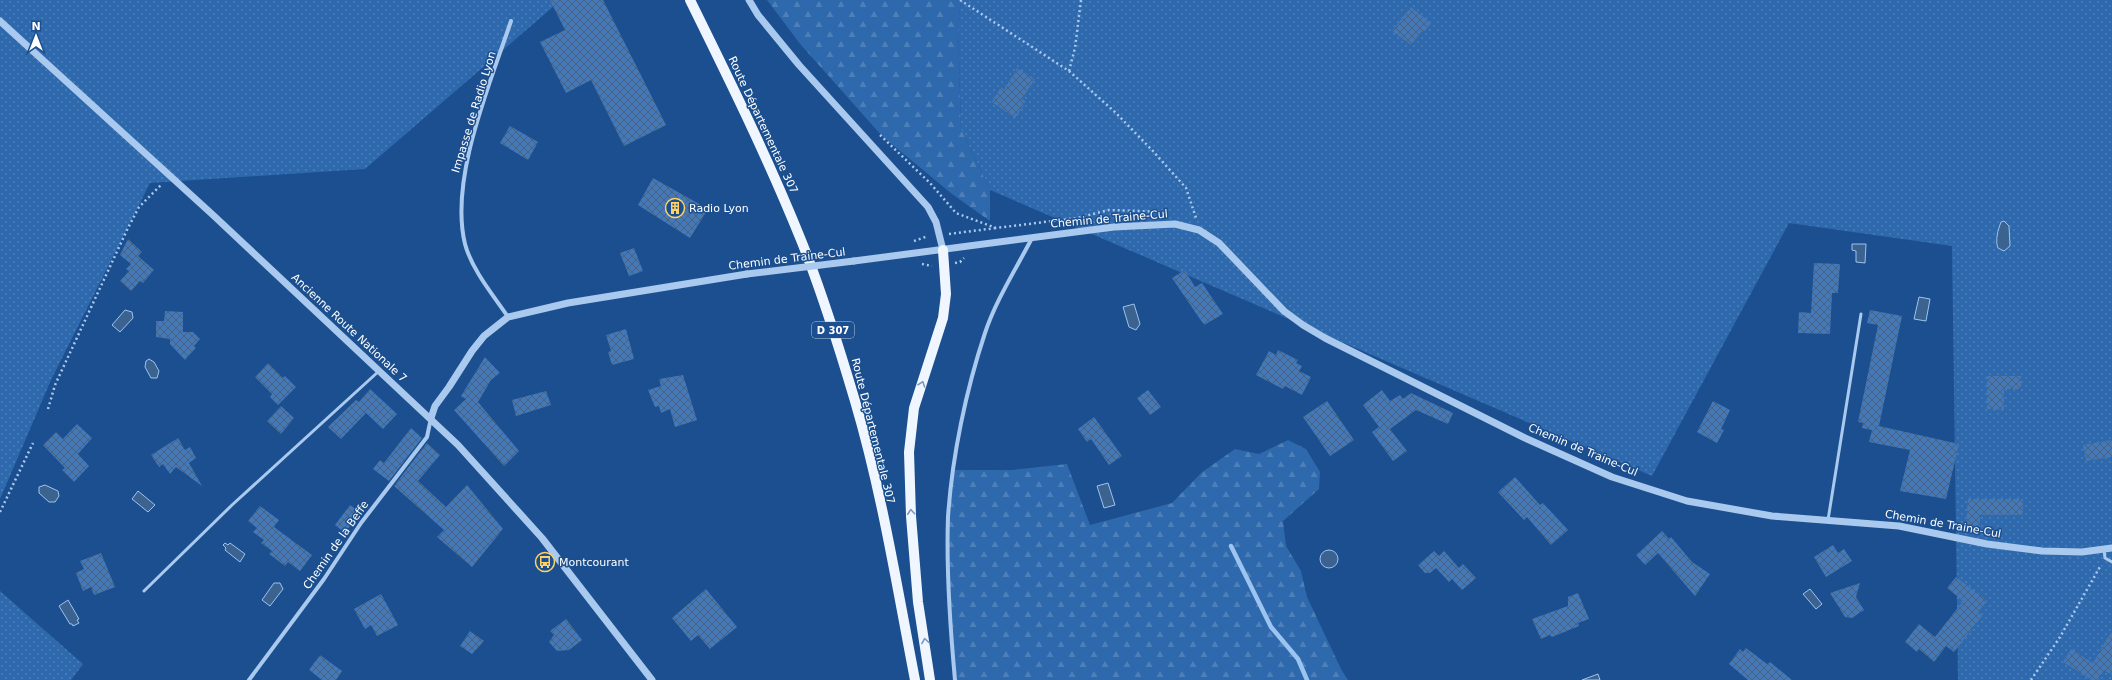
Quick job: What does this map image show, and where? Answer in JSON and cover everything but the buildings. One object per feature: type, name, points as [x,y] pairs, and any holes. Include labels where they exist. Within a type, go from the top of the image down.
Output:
[{"type":"main road","name":"Route Départementale 307","points":[[690,0],[783,196],[802,241],[840,353],[856,403],[875,479],[914,680]]},
{"type":"main road","points":[[930,680],[918,602],[911,516],[909,452],[914,408],[943,318],[946,294],[943,250]]},
{"type":"street","points":[[749,0],[758,15],[799,65],[928,207],[936,222],[943,250]]},
{"type":"street","name":"Ancienne Route Nationale 7","points":[[0,21],[431,418],[507,498],[542,538],[652,680]]},
{"type":"street","name":"Impasse de Radio Lyon","points":[[508,317],[480,275],[466,245],[461,217],[463,178],[474,134],[511,21]]},
{"type":"street","name":"Chemin de Traine-Cul","points":[[431,418],[435,406],[472,351],[484,336],[508,317],[568,303],[747,274],[1032,238],[1153,224],[1175,224],[1199,230],[1219,244],[1271,298],[1303,326],[1430,392],[1525,438],[1612,477],[1687,501],[1772,516],[1906,527],[1987,544],[2042,551],[2082,552],[2112,548]]},
{"type":"street","points":[[955,680],[947,559],[948,514],[957,449],[969,389],[985,332],[1032,238]]},
{"type":"street","name":"Chemin de la Beffe","points":[[249,680],[324,579],[361,524],[427,437],[431,418]]},
{"type":"lane","points":[[1828,520],[1861,314]]},
{"type":"lane","points":[[144,591],[232,504],[379,371]]},
{"type":"lane","points":[[2103,549],[2105,558],[2112,562]]},
{"type":"path","points":[[960,0],[1069,71],[1116,113],[1186,188],[1199,230]]},
{"type":"path","points":[[1069,71],[1075,48],[1081,0]]},
{"type":"path","points":[[875,131],[930,182],[956,213],[996,228],[1077,218],[1109,210],[1162,211],[1176,214]]},
{"type":"path","points":[[48,410],[55,385],[136,212],[139,207],[171,178]]},
{"type":"path","points":[[0,512],[33,443]]},
{"type":"path","points":[[2031,680],[2060,637],[2094,581],[2105,558]]},
{"type":"green space","points":[[0,0],[561,0],[365,169],[150,183],[51,380],[0,499]]},
{"type":"green space","points":[[767,0],[961,0],[958,25],[961,129],[990,190],[990,221],[952,194],[882,136],[801,45]]},
{"type":"green space","points":[[961,0],[2112,0],[2112,680],[1958,680],[1952,246],[1789,223],[1652,476],[990,190],[961,129],[958,25]]},
{"type":"green space","points":[[1288,440],[1306,449],[1320,472],[1319,489],[1283,521],[1286,546],[1301,571],[1307,597],[1341,669],[1348,680],[955,680],[949,590],[949,515],[954,470],[1012,470],[1067,464],[1090,525],[1172,503],[1201,473],[1235,449],[1259,454]]},
{"type":"green space","points":[[0,591],[83,664],[71,680],[0,680]]},
{"type":"shaded area","points":[[2004,221],[2009,226],[2010,246],[2004,251],[1998,248],[1997,235],[2001,222]]},
{"type":"shaded area","points":[[1852,244],[1866,244],[1865,263],[1856,262],[1856,251],[1852,250]]},
{"type":"shaded area","points":[[1919,297],[1930,299],[1926,321],[1914,319]]},
{"type":"shaded area","points":[[1134,304],[1140,324],[1136,330],[1129,327],[1123,307]]},
{"type":"shaded area","points":[[125,310],[132,312],[133,318],[120,332],[112,325]]},
{"type":"shaded area","points":[[149,359],[154,362],[159,371],[157,378],[151,378],[145,367],[146,361]]},
{"type":"shaded area","points":[[1108,483],[1115,505],[1104,508],[1097,486]]},
{"type":"shaded area","points":[[45,485],[58,491],[59,496],[55,502],[49,502],[39,493],[39,487]]},
{"type":"shaded area","points":[[138,491],[155,505],[148,512],[132,499]]},
{"type":"shaded area","points":[[225,543],[228,545],[230,543],[245,554],[240,562],[225,550],[226,548],[223,545]]},
{"type":"shaded area","points":[[1329,550],[1335,553],[1338,559],[1335,565],[1329,568],[1323,565],[1320,559],[1323,553]]},
{"type":"shaded area","points":[[274,583],[280,583],[283,589],[270,606],[262,600]]},
{"type":"shaded area","points":[[1810,589],[1822,604],[1816,609],[1803,594]]},
{"type":"shaded area","points":[[68,600],[79,619],[77,620],[79,623],[73,626],[70,624],[59,606]]},
{"type":"shaded area","points":[[1598,674],[1600,680],[1582,680]]},
{"type":"waterway","points":[[1231,546],[1271,627],[1298,659],[1307,680]]},
{"type":"place","name":"Radio Lyon","points":[[675,208]]},
{"type":"place","name":"Montcourant","points":[[545,562]]}]
